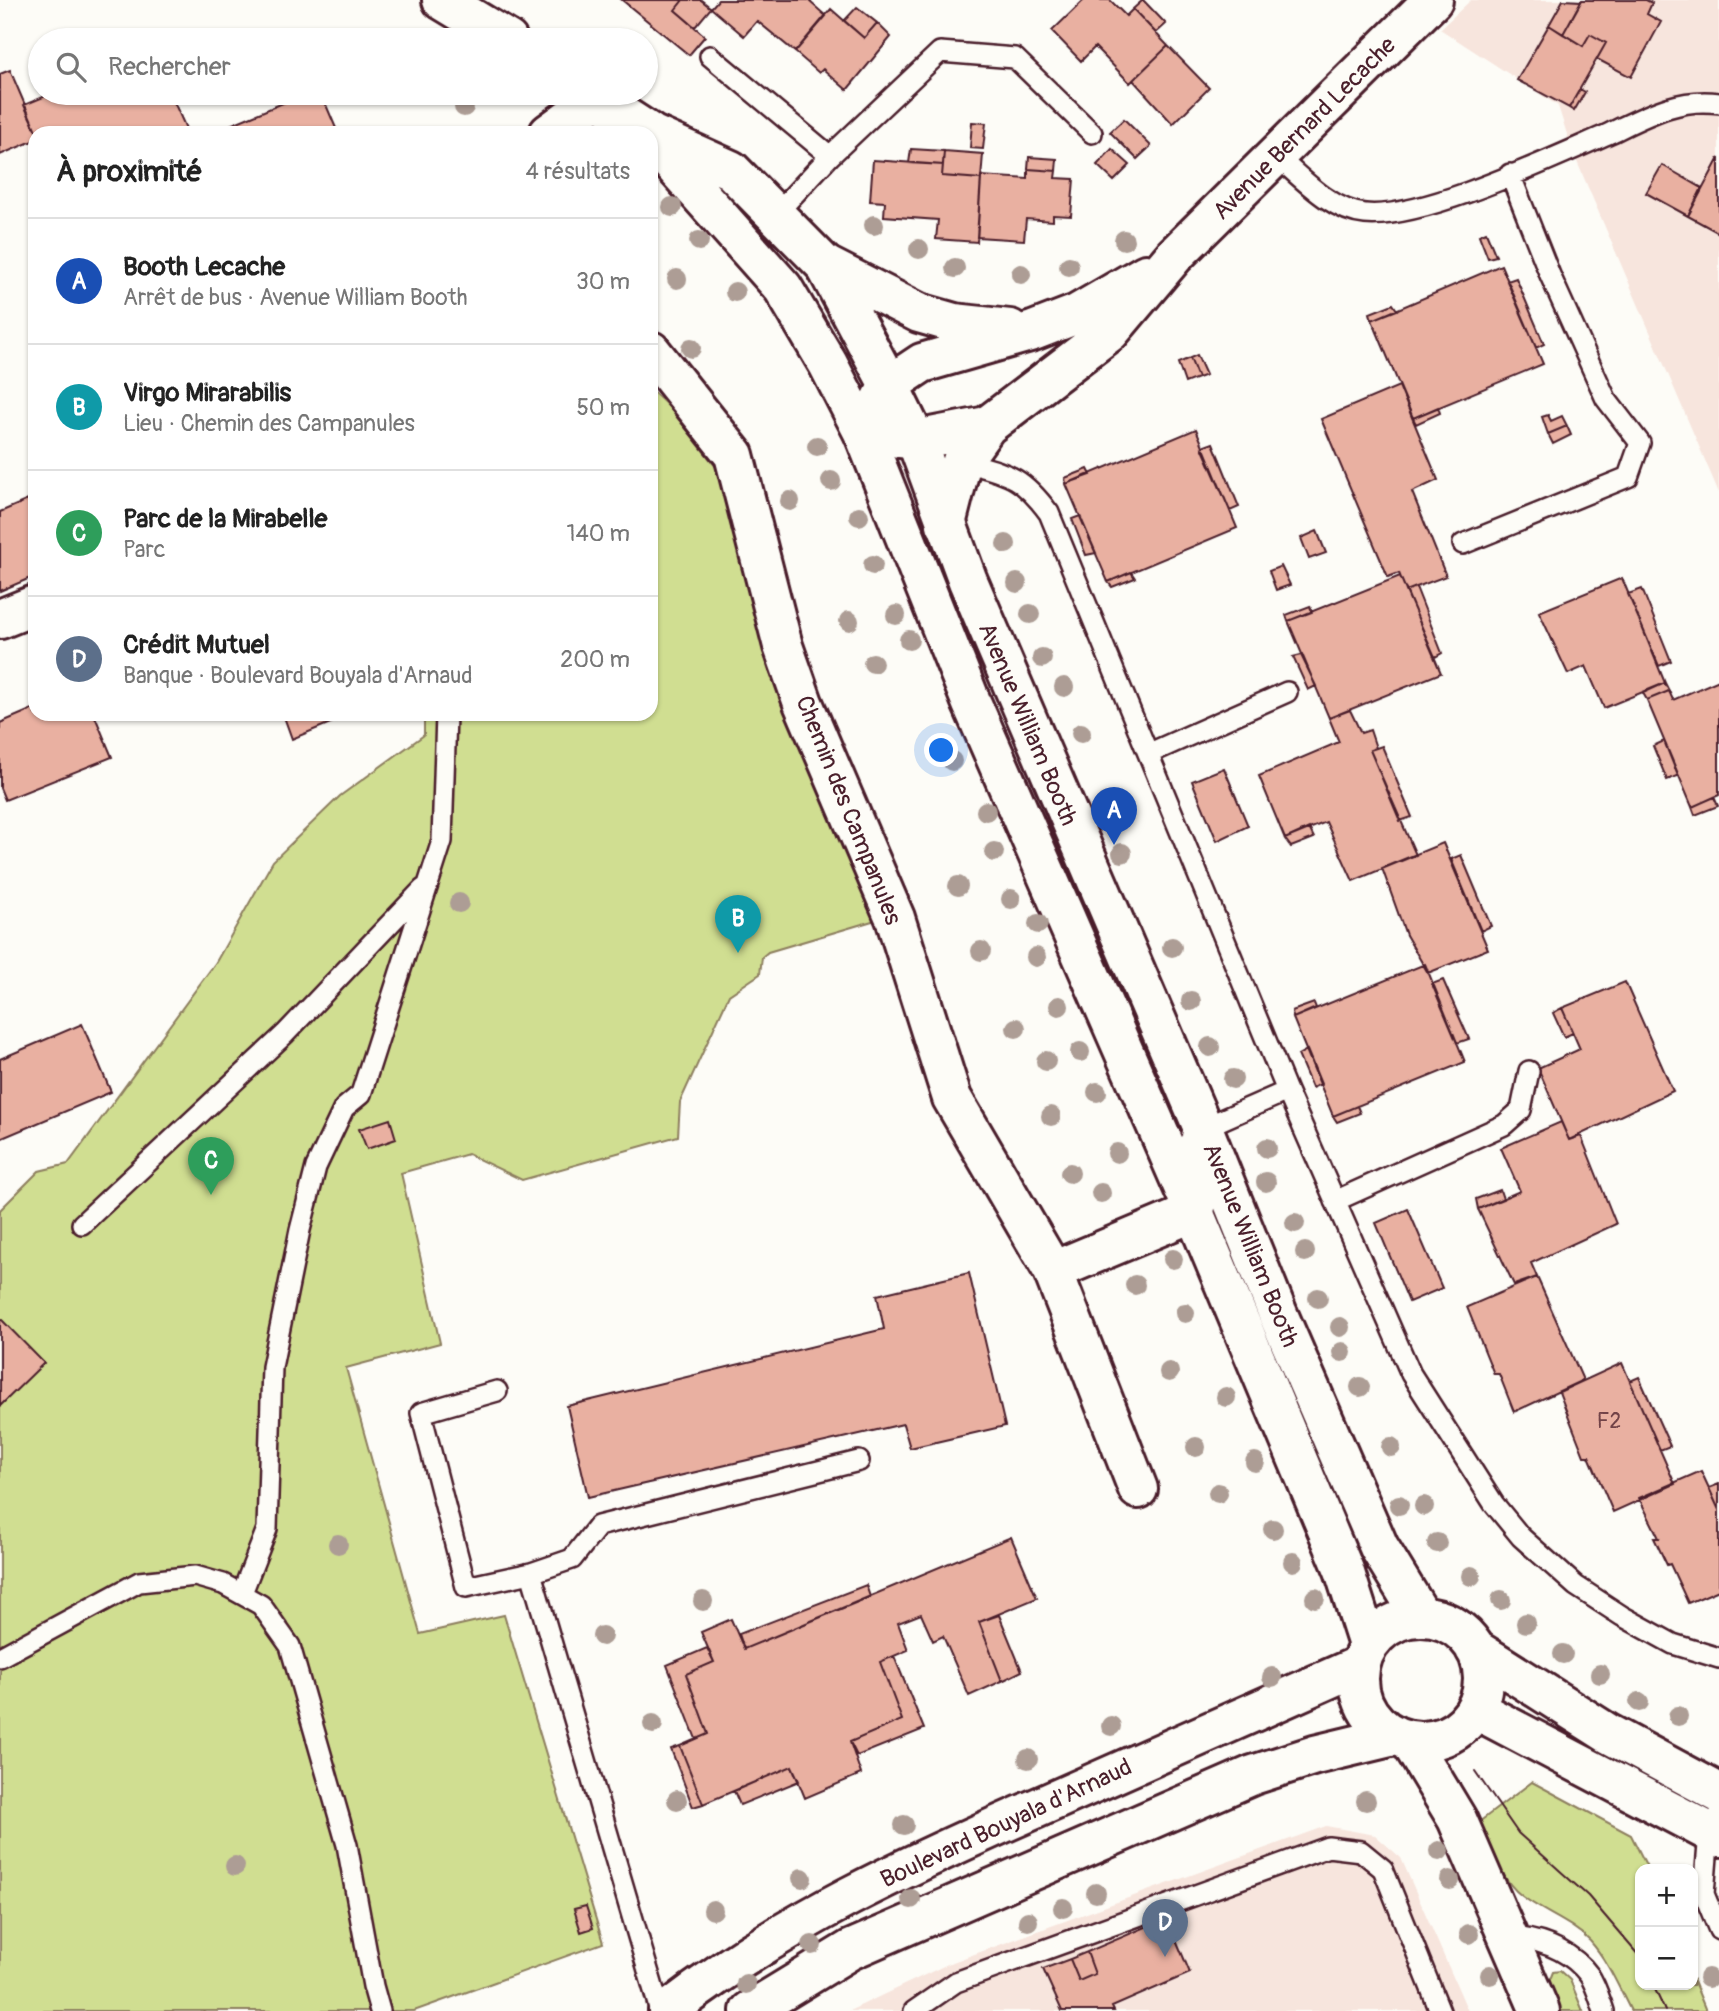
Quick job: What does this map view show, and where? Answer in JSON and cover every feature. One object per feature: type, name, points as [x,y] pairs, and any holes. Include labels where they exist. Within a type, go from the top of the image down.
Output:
[{"type":"street","points":[[442,0],[488,28]]},
{"type":"street","name":"Avenue Bernard Lecache","points":[[946,524],[962,461],[987,425],[1110,331],[1174,256],[1433,0]]},
{"type":"street","points":[[558,126],[582,105]]},
{"type":"street","name":"Avenue William Booth","points":[[605,105],[636,126]]},
{"type":"street","name":"Avenue William Booth","points":[[658,138],[731,170],[825,265],[889,385],[916,440],[946,524],[1084,857],[1203,1128],[1278,1314],[1380,1547],[1421,1616]]},
{"type":"street","name":"Avenue William Booth","points":[[658,145],[783,288],[828,364],[864,434],[968,695],[1194,1212],[1344,1570],[1364,1655]]},
{"type":"street","name":"Avenue Bernard Lecache","points":[[987,425],[916,440],[864,434],[889,385],[922,363],[1033,331],[1086,309],[1174,256]]},
{"type":"street","name":"Avenue Bernard Lecache","points":[[825,265],[919,313],[954,323],[1033,331]]},
{"type":"street","name":"Chemin des Campanules","points":[[658,360],[734,455],[783,646],[803,703],[895,918],[952,1098],[1053,1271],[1138,1489]]},
{"type":"street","points":[[0,620],[28,608]]},
{"type":"street","points":[[1053,1271],[1194,1212],[1201,1196],[1199,1140],[1203,1128]]},
{"type":"street","points":[[1540,2011],[1445,1796],[1415,1739],[1372,1719],[1359,1693],[1364,1655],[1382,1629],[1400,1619],[1421,1616],[1443,1620],[1462,1632],[1475,1648],[1609,1734],[1719,1793]]},
{"type":"street","points":[[1415,1739],[1461,1727],[1475,1709],[1482,1689],[1482,1668],[1475,1648]]},
{"type":"street","name":"Boulevard Bouyala d'Arnaud","points":[[668,2011],[712,1977],[798,1922],[933,1854],[1364,1655]]},
{"type":"street","points":[[1475,1709],[1716,1828]]},
{"type":"street","name":"Boulevard Bouyala d'Arnaud","points":[[750,2011],[850,1950],[1253,1775],[1315,1755],[1415,1739]]},
{"type":"lane","points":[[774,216],[830,156],[940,52],[1015,58],[1092,133]]},
{"type":"lane","points":[[710,56],[830,156]]},
{"type":"lane","points":[[1276,156],[1338,205],[1364,215],[1404,212],[1510,174],[1671,105],[1703,101],[1719,103]]},
{"type":"lane","points":[[1462,544],[1628,477],[1640,443],[1606,399],[1550,275],[1510,174]]},
{"type":"lane","points":[[962,461],[1006,473],[1030,487],[1049,513],[1287,1091],[1411,1374],[1479,1482],[1514,1529],[1576,1586],[1673,1644],[1719,1658]]},
{"type":"lane","points":[[1150,753],[1287,692]]},
{"type":"lane","points":[[242,1593],[267,1529],[271,1367],[316,1167],[344,1108],[361,1094],[442,841],[446,721]]},
{"type":"lane","points":[[82,1224],[285,1034],[426,886]]},
{"type":"lane","points":[[1335,1201],[1504,1125],[1521,1110],[1529,1071]]},
{"type":"lane","points":[[1203,1128],[1287,1091]]},
{"type":"lane","points":[[497,1391],[421,1413],[466,1587],[531,1573],[572,1559],[598,1526],[859,1461]]},
{"type":"lane","points":[[531,1573],[660,2011]]},
{"type":"lane","points":[[0,1657],[139,1582],[195,1576],[242,1593],[261,1605],[290,1646],[347,1845],[380,2011]]},
{"type":"lane","points":[[1716,1828],[1704,1894],[1719,1930]]},
{"type":"lane","points":[[914,2011],[957,1982],[1328,1847],[1361,1851],[1383,1869],[1440,2011]]},
{"type":"lane","points":[[1507,1936],[1528,1938],[1560,1950],[1589,1976],[1604,2011]]},
{"type":"shaded area","points":[[1471,0],[1719,0],[1719,493],[1572,150],[1558,106],[1440,29]]},
{"type":"shaded area","points":[[1326,1826],[1375,1835],[1401,1858],[1468,2011],[849,2011],[950,1963]]},
{"type":"green space","points":[[658,397],[719,471],[768,668],[879,919],[768,952],[762,957],[760,974],[729,995],[680,1102],[678,1136],[522,1180],[468,1154],[401,1173],[440,1343],[346,1368],[420,1634],[504,1615],[603,1943],[414,2011],[0,2011],[0,1210],[39,1171],[68,1164],[216,962],[273,861],[340,796],[424,735],[424,721],[658,721]]},
{"type":"green space","points":[[1532,1782],[1631,1835],[1646,1864],[1635,1864],[1635,1990],[1697,1990],[1706,2011],[1631,2011],[1608,1966],[1590,1941],[1514,1889],[1496,1862],[1479,1822]]},
{"type":"green space","points":[[1560,1971],[1570,1980],[1583,2011],[1560,2011],[1548,1984],[1553,1972]]},
{"type":"building","points":[[622,0],[683,0],[675,10],[705,36],[689,55]]},
{"type":"building","points":[[683,0],[701,0],[711,8],[695,27],[675,10]]},
{"type":"building","points":[[718,0],[812,0],[810,2],[826,16],[795,52],[757,21],[744,36],[711,8]]},
{"type":"building","points":[[1084,0],[1110,0],[1126,16],[1133,9],[1168,46],[1130,83],[1095,47],[1081,61],[1052,31]]},
{"type":"building","points":[[1143,0],[1166,24],[1156,33],[1133,9]]},
{"type":"building","points":[[1563,0],[1581,1],[1563,34],[1549,25]]},
{"type":"building","points":[[1582,0],[1646,0],[1652,3],[1647,14],[1661,22],[1631,77],[1597,59],[1606,43],[1590,34],[1583,46],[1563,34]]},
{"type":"building","points":[[857,7],[877,23],[864,38],[844,21]]},
{"type":"building","points":[[831,9],[864,38],[877,23],[891,37],[847,90],[823,69],[819,73],[795,52]]},
{"type":"building","points":[[1549,25],[1583,46],[1590,34],[1606,43],[1569,108],[1517,80]]},
{"type":"building","points":[[1168,46],[1209,88],[1173,124],[1133,80]]},
{"type":"building","points":[[10,70],[34,126],[28,126],[28,143],[0,155],[0,74]]},
{"type":"building","points":[[1580,89],[1585,92],[1574,111],[1569,108]]},
{"type":"building","points":[[24,105],[175,105],[185,126],[34,126]]},
{"type":"building","points":[[278,105],[326,105],[335,126],[228,126]]},
{"type":"building","points":[[1124,119],[1151,146],[1137,159],[1110,132]]},
{"type":"building","points":[[972,122],[986,123],[983,149],[970,148]]},
{"type":"building","points":[[911,149],[944,151],[943,165],[909,163]]},
{"type":"building","points":[[1112,149],[1130,165],[1114,181],[1097,165]]},
{"type":"building","points":[[944,151],[983,154],[981,179],[942,176]]},
{"type":"building","points":[[1029,157],[1057,159],[1056,171],[1028,169]]},
{"type":"building","points":[[1719,158],[1719,233],[1688,216]]},
{"type":"building","points":[[873,160],[943,165],[942,176],[981,179],[977,242],[936,239],[938,220],[884,216],[885,202],[870,201]]},
{"type":"building","points":[[1662,165],[1702,188],[1688,216],[1646,193]]},
{"type":"building","points":[[1028,169],[1056,171],[1055,178],[1074,179],[1071,216],[1053,215],[1053,221],[1026,219],[1024,240],[977,237],[981,176],[1028,179]]},
{"type":"building","points":[[1486,232],[1496,256],[1488,258],[1479,235]]},
{"type":"building","points":[[1501,265],[1543,364],[1413,418],[1372,320]]},
{"type":"building","points":[[1516,278],[1544,344],[1536,348],[1507,281]]},
{"type":"building","points":[[1393,304],[1397,310],[1372,320],[1370,313]]},
{"type":"building","points":[[1197,355],[1206,375],[1198,378],[1190,358]]},
{"type":"building","points":[[1190,358],[1198,378],[1185,383],[1178,363]]},
{"type":"building","points":[[1399,386],[1438,480],[1412,492],[1446,576],[1406,591],[1399,573],[1388,577],[1321,419]]},
{"type":"building","points":[[1438,407],[1440,413],[1416,424],[1413,418]]},
{"type":"building","points":[[1548,415],[1551,421],[1562,416],[1567,426],[1548,434],[1542,417]]},
{"type":"building","points":[[1567,426],[1571,435],[1553,444],[1548,434]]},
{"type":"building","points":[[1196,429],[1237,528],[1108,582],[1066,484]]},
{"type":"building","points":[[1213,443],[1239,507],[1230,511],[1202,447]]},
{"type":"building","points":[[1088,469],[1091,475],[1066,484],[1065,478]]},
{"type":"building","points":[[28,500],[28,579],[0,591],[0,512]]},
{"type":"building","points":[[1080,516],[1096,553],[1086,555],[1072,519]]},
{"type":"building","points":[[1317,531],[1326,553],[1309,559],[1301,538]]},
{"type":"building","points":[[1281,566],[1290,585],[1276,590],[1269,571]]},
{"type":"building","points":[[1131,572],[1135,578],[1112,587],[1108,582]]},
{"type":"building","points":[[1400,576],[1441,673],[1329,718],[1288,621]]},
{"type":"building","points":[[1622,578],[1665,683],[1604,708],[1586,666],[1568,674],[1539,612]]},
{"type":"building","points":[[1416,587],[1442,653],[1435,657],[1406,591]]},
{"type":"building","points":[[1642,589],[1671,661],[1659,666],[1628,594]]},
{"type":"building","points":[[1310,606],[1312,612],[1288,621],[1286,615]]},
{"type":"building","points":[[1301,655],[1316,686],[1308,690],[1293,657]]},
{"type":"building","points":[[1719,680],[1719,795],[1692,807],[1647,700],[1669,691],[1673,700]]},
{"type":"building","points":[[1665,683],[1669,691],[1647,700],[1643,693]]},
{"type":"building","points":[[1350,710],[1361,733],[1370,730],[1376,748],[1370,750],[1416,855],[1353,881],[1326,822],[1285,839],[1259,776],[1339,742],[1329,718]]},
{"type":"building","points":[[28,711],[28,721],[97,721],[112,757],[5,800],[0,788],[0,723]]},
{"type":"building","points":[[286,721],[335,721],[292,739]]},
{"type":"building","points":[[1664,741],[1678,776],[1667,780],[1653,746]]},
{"type":"building","points":[[1382,746],[1412,817],[1400,821],[1370,750]]},
{"type":"building","points":[[1224,768],[1248,826],[1217,841],[1192,781]]},
{"type":"building","points":[[1714,797],[1718,806],[1695,815],[1692,807]]},
{"type":"building","points":[[1309,828],[1314,838],[1291,847],[1285,839]]},
{"type":"building","points":[[1443,843],[1488,949],[1428,973],[1406,935],[1382,868]]},
{"type":"building","points":[[1461,855],[1491,926],[1481,931],[1451,859]]},
{"type":"building","points":[[1425,964],[1465,1062],[1333,1116],[1293,1018]]},
{"type":"building","points":[[1443,980],[1469,1039],[1457,1043],[1432,984]]},
{"type":"building","points":[[1625,982],[1673,1091],[1569,1140],[1538,1068],[1580,1049],[1562,1008]]},
{"type":"building","points":[[1314,1003],[1316,1008],[1293,1018],[1292,1011]]},
{"type":"building","points":[[1562,1008],[1573,1033],[1564,1037],[1553,1013]]},
{"type":"building","points":[[82,1024],[111,1092],[0,1139],[0,1059]]},
{"type":"building","points":[[1307,1050],[1321,1084],[1312,1088],[1298,1055]]},
{"type":"building","points":[[1357,1106],[1360,1113],[1337,1122],[1333,1116]]},
{"type":"building","points":[[390,1119],[396,1139],[367,1149],[359,1129]]},
{"type":"building","points":[[1561,1122],[1569,1140],[1581,1136],[1616,1224],[1531,1263],[1537,1277],[1514,1285],[1478,1209],[1520,1191],[1501,1148]]},
{"type":"building","points":[[1500,1190],[1503,1199],[1478,1209],[1476,1199]]},
{"type":"building","points":[[1408,1209],[1442,1288],[1409,1302],[1376,1223]]},
{"type":"building","points":[[969,1273],[1005,1426],[910,1448],[903,1424],[588,1497],[567,1406],[884,1329],[877,1295]]},
{"type":"building","points":[[1537,1277],[1583,1380],[1514,1412],[1499,1374],[1494,1374],[1467,1307]]},
{"type":"building","points":[[0,1318],[44,1363],[0,1406]]},
{"type":"building","points":[[1622,1363],[1675,1484],[1613,1512],[1589,1456],[1584,1456],[1559,1392]]},
{"type":"building","points":[[1639,1377],[1670,1446],[1660,1450],[1630,1381]]},
{"type":"building","points":[[1701,1471],[1719,1510],[1719,1590],[1688,1603],[1670,1564],[1667,1565],[1654,1538],[1659,1538],[1639,1498]]},
{"type":"building","points":[[1719,1484],[1719,1510],[1709,1488]]},
{"type":"building","points":[[1011,1537],[1037,1598],[979,1622],[1002,1681],[969,1696],[943,1636],[933,1641],[921,1614],[898,1623],[908,1650],[880,1662],[902,1720],[850,1742],[861,1774],[805,1798],[792,1766],[703,1804],[680,1746],[708,1734],[686,1674],[714,1662],[701,1632],[731,1619],[744,1649]]},
{"type":"building","points":[[866,1585],[870,1597],[744,1649],[739,1634]]},
{"type":"building","points":[[999,1615],[1022,1671],[1002,1681],[979,1622]]},
{"type":"building","points":[[707,1648],[714,1662],[686,1674],[708,1734],[696,1739],[667,1665]]},
{"type":"building","points":[[894,1656],[924,1729],[857,1756],[850,1742],[902,1720],[880,1662]]},
{"type":"building","points":[[680,1746],[703,1804],[693,1807],[671,1749]]},
{"type":"building","points":[[792,1766],[799,1781],[740,1805],[734,1791]]},
{"type":"building","points":[[586,1906],[593,1928],[581,1932],[574,1909]]},
{"type":"building","points":[[1167,1918],[1190,1973],[1112,2007],[1114,2011],[1062,2011],[1043,1969],[1070,1959],[1079,1981],[1095,1974],[1087,1952]]},
{"type":"building","points":[[1087,1952],[1095,1974],[1079,1981],[1070,1959]]},
{"type":"tram line","points":[[1475,1771],[1518,1833],[1588,1896],[1635,1951]]},
{"type":"tram line","points":[[1655,1990],[1665,2011]]},
{"type":"place","name":"Booth Lecache","points":[[1114,845]]},
{"type":"place","name":"Virgo Mirarabilis","points":[[738,953]]},
{"type":"place","name":"Parc de la Mirabelle","points":[[211,1195]]},
{"type":"place","name":"Crédit Mutuel","points":[[1165,1957]]}]
